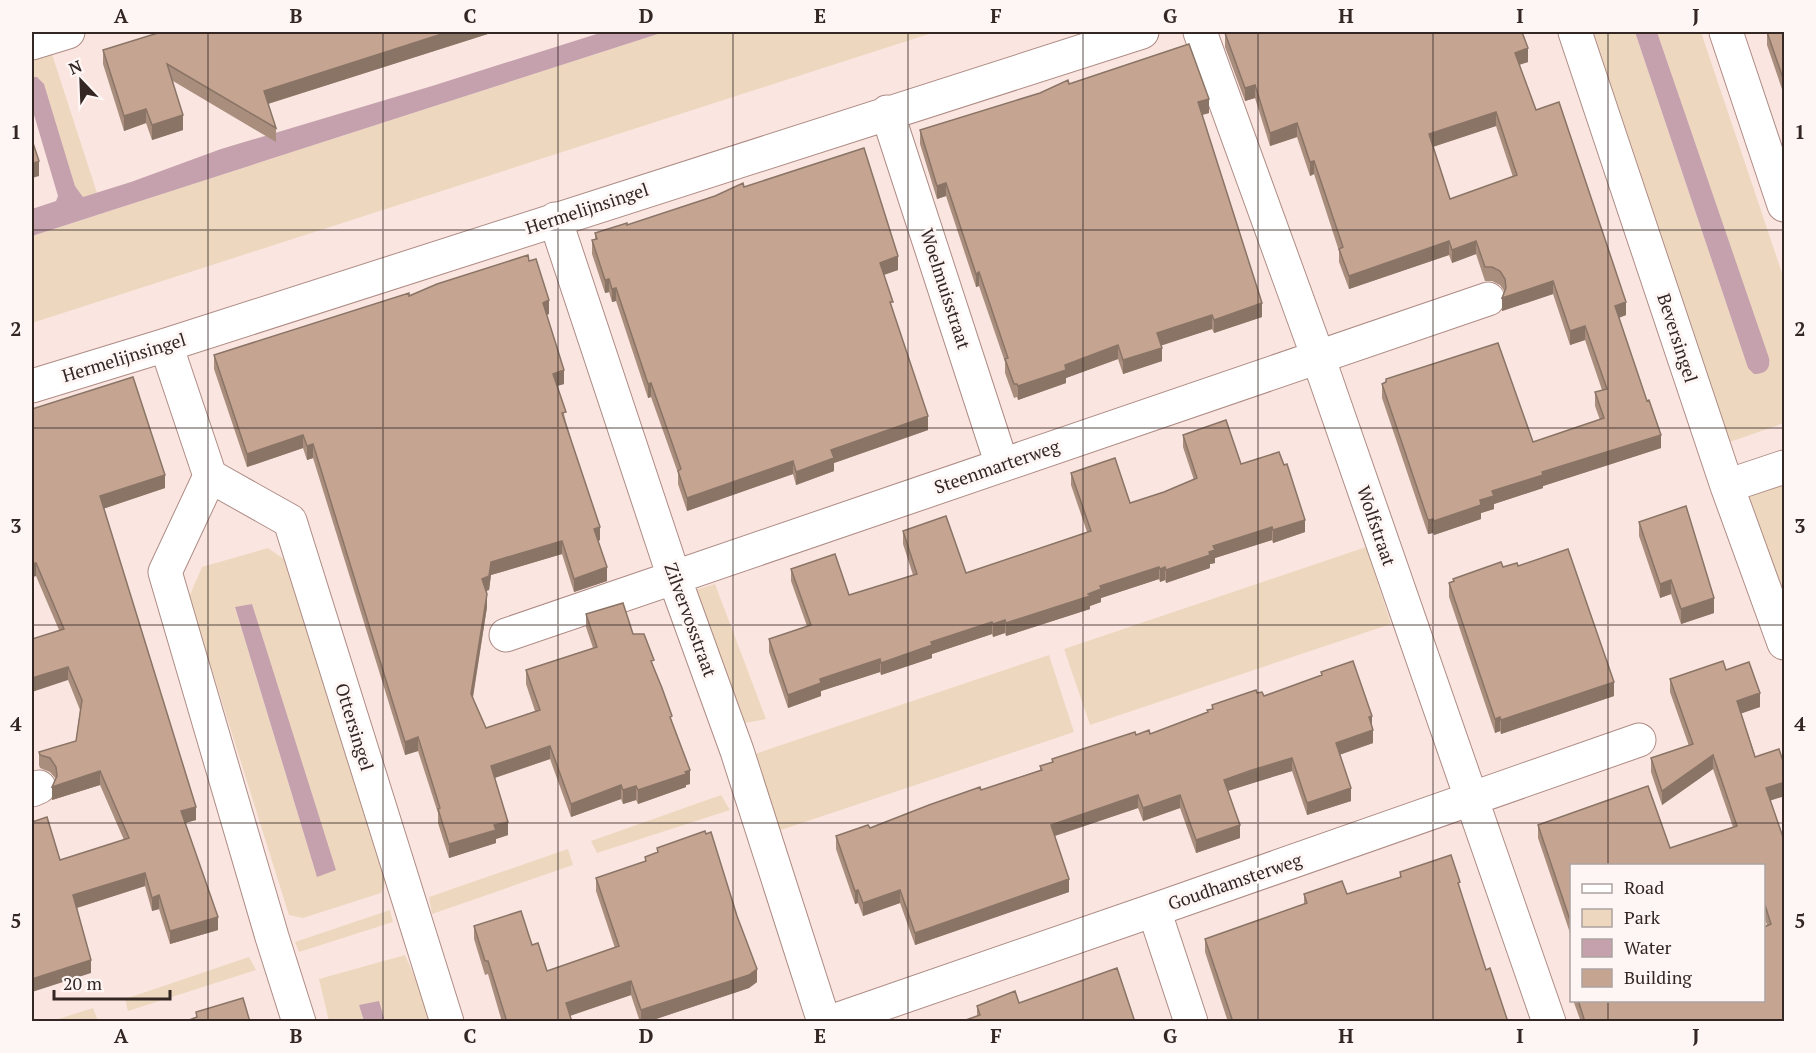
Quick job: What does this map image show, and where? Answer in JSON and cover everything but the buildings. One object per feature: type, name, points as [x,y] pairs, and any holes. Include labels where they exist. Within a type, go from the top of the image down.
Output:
[{"type":"street","points":[[32,43],[68,32]]},
{"type":"street","name":"Hermelijnsingel","points":[[32,386],[1142,32]]},
{"type":"street","name":"Wolfstraat","points":[[1200,32],[1318,357],[1549,1022]]},
{"type":"street","name":"Beversingel","points":[[1575,32],[1727,486],[1785,643]]},
{"type":"street","points":[[1726,32],[1785,205]]},
{"type":"street","name":"Woelmuisstraat","points":[[887,112],[1002,465]]},
{"type":"street","name":"Zilvervosstraat","points":[[555,219],[674,577],[737,751],[824,1022]]},
{"type":"street","name":"Steenmarterweg","points":[[506,635],[1488,299]]},
{"type":"street","points":[[166,345],[210,476],[165,572],[299,1022]]},
{"type":"street","points":[[1727,486],[1785,467]]},
{"type":"street","name":"Ottersingel","points":[[210,476],[290,521],[447,1022]]},
{"type":"street","name":"Goudhamsterweg","points":[[830,1022],[1639,740]]},
{"type":"street","points":[[1154,910],[1191,1022]]},
{"type":"green space","points":[[664,32],[935,32],[32,323],[32,236]]},
{"type":"green space","points":[[1588,32],[1635,32],[1748,368],[1770,364],[1657,32],[1701,32],[1784,279],[1784,423],[1727,443]]},
{"type":"green space","points":[[50,48],[97,193],[83,197],[75,186],[44,85],[37,77],[32,77],[32,54]]},
{"type":"green space","points":[[1784,483],[1784,607],[1747,496]]},
{"type":"green space","points":[[1366,547],[1391,624],[1090,725],[1064,649]]},
{"type":"green space","points":[[268,548],[288,562],[386,880],[381,893],[303,918],[289,915],[189,597],[202,567]],"holes":[[[252,604],[317,877],[235,608]]]},
{"type":"green space","points":[[715,584],[766,719],[745,723],[695,590]]},
{"type":"green space","points":[[1049,655],[1074,732],[772,833],[746,757]]},
{"type":"green space","points":[[721,795],[730,810],[597,853],[591,841]]},
{"type":"green space","points":[[568,849],[573,865],[432,914],[429,897]]},
{"type":"green space","points":[[390,910],[393,922],[299,952],[295,942]]},
{"type":"green space","points":[[405,955],[420,989],[430,1021],[385,1021],[379,1002],[359,1005],[364,1021],[329,1021],[319,979]]},
{"type":"green space","points":[[249,957],[256,970],[128,1011],[125,999]]},
{"type":"green space","points":[[93,1008],[98,1021],[52,1021]]},
{"type":"water","points":[[603,32],[664,32],[32,236],[32,209],[56,201],[58,196],[32,108],[32,77],[37,77],[44,84],[75,186],[83,197],[221,149]]},
{"type":"water","points":[[1635,32],[1657,32],[1769,358],[1768,368],[1761,373],[1754,374],[1748,368]]},
{"type":"water","points":[[252,604],[336,870],[317,877],[235,607]]},
{"type":"water","points":[[379,1001],[385,1021],[364,1021],[359,1005]]}]
